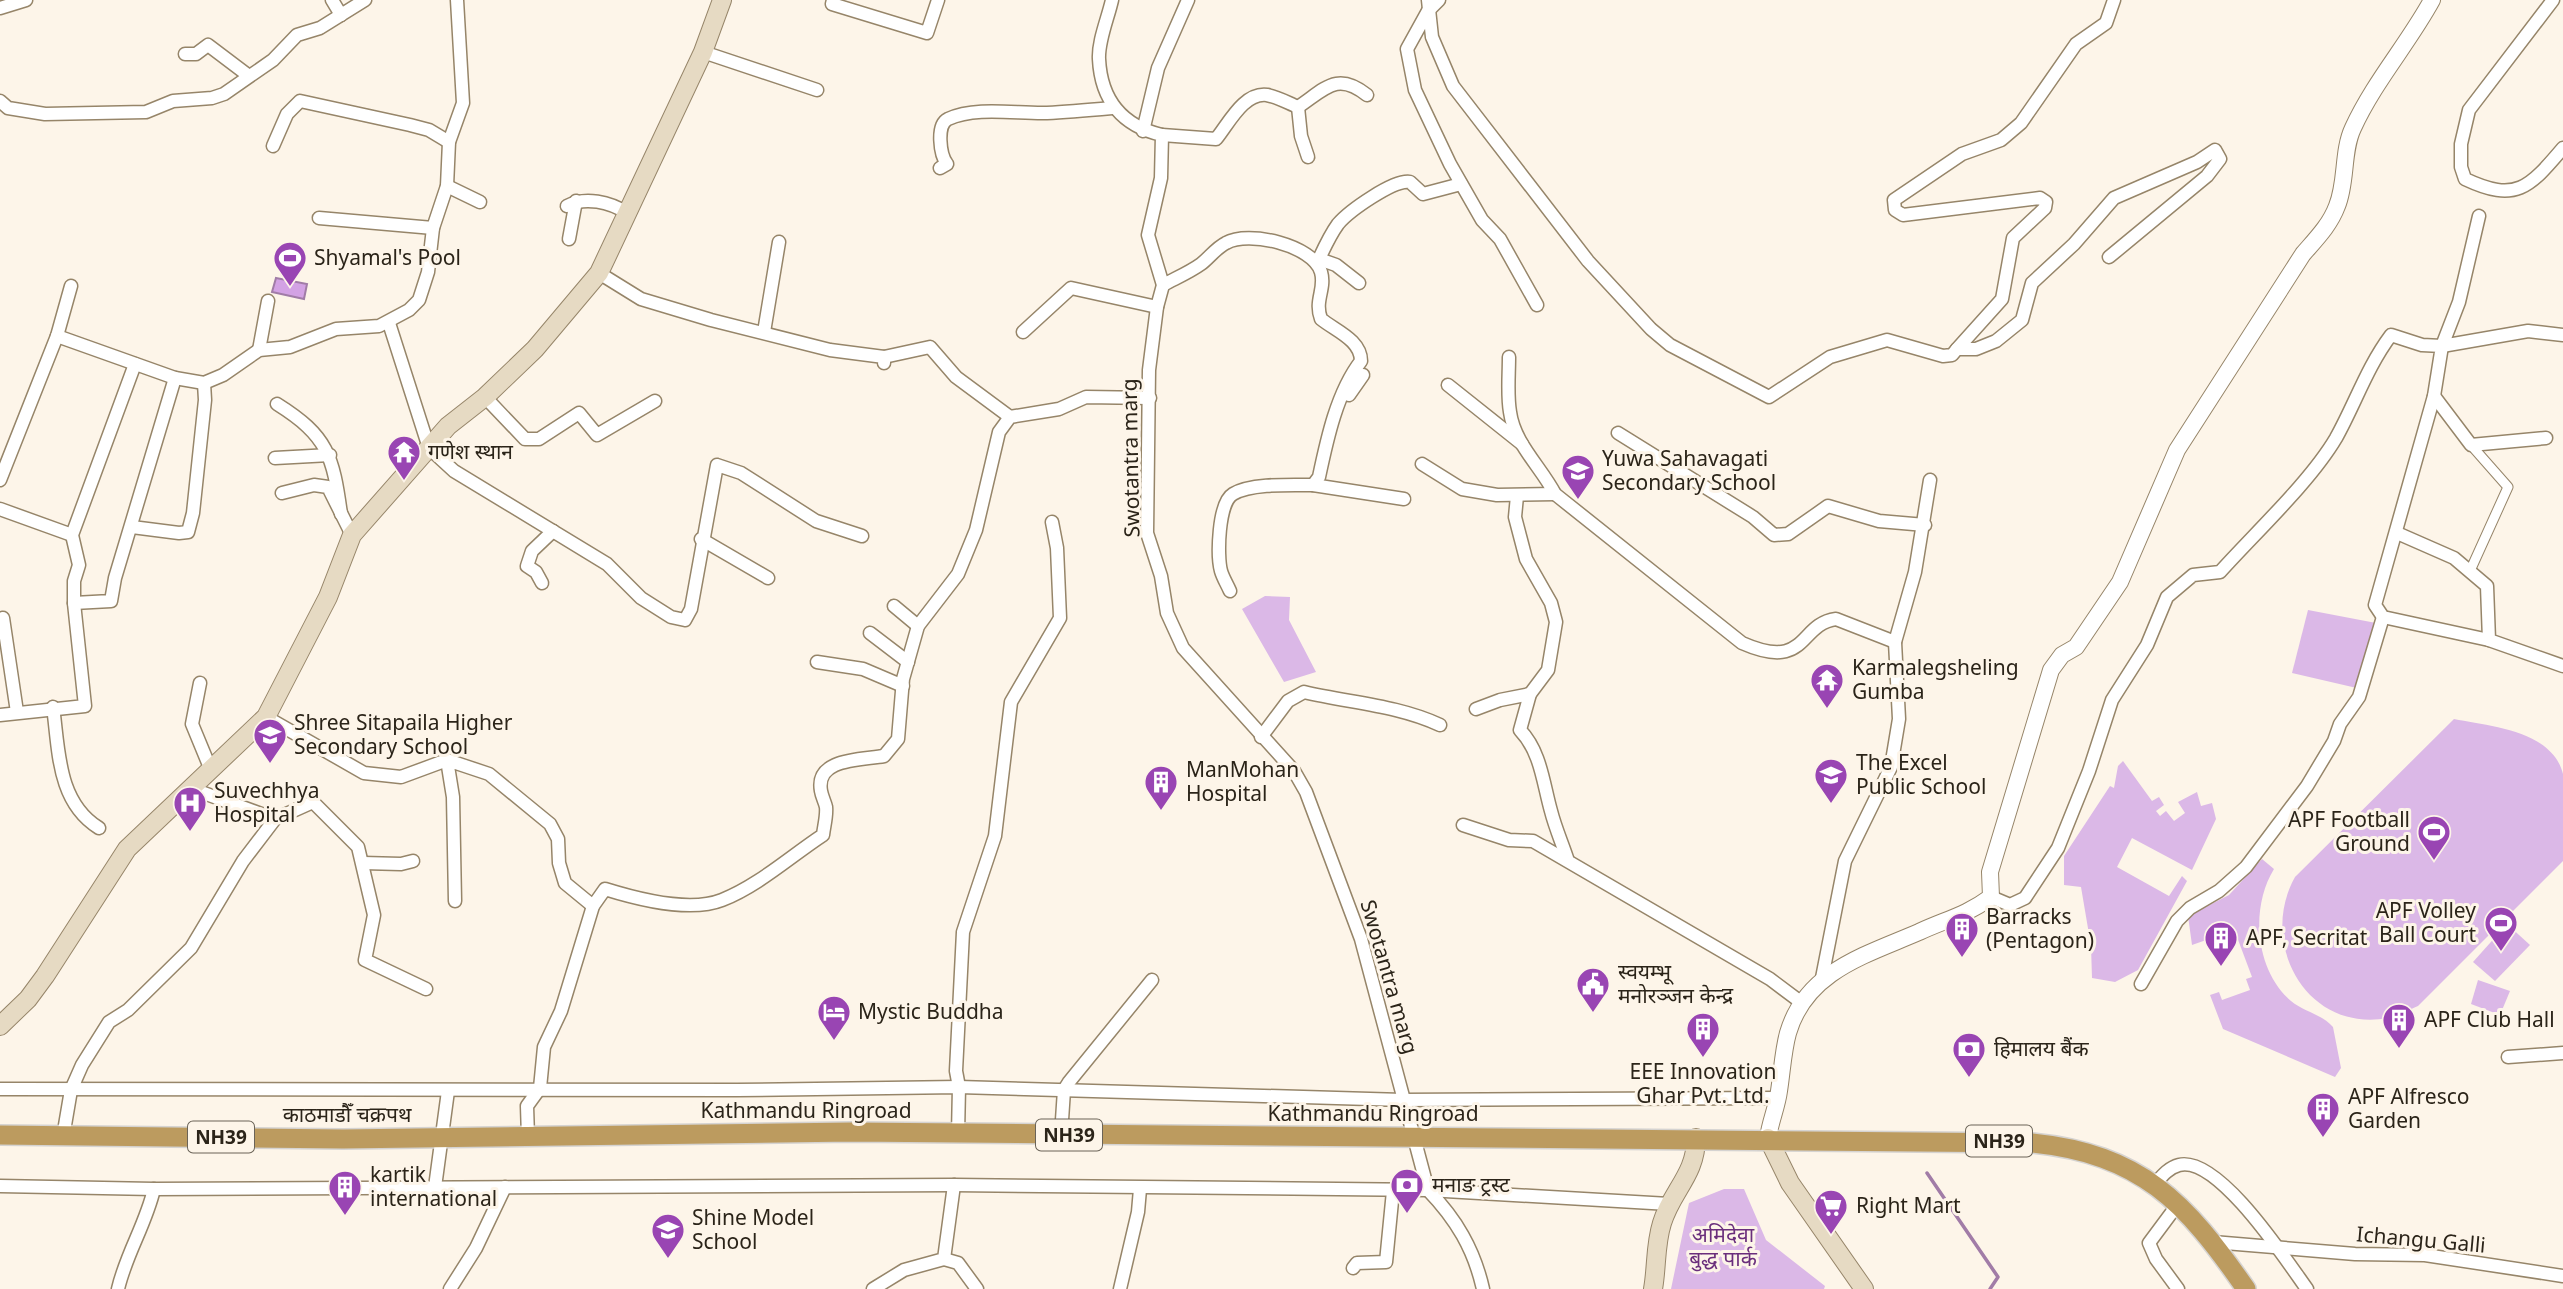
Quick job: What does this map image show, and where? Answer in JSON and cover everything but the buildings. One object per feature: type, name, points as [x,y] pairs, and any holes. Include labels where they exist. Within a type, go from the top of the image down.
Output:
[{"type":"highway","name":"Kathmandu Ringroad","points":[[443,1136],[852,1132],[1412,1138],[1768,1138],[2001,1141],[2052,1145],[2102,1156],[2154,1185],[2178,1204],[2213,1242],[2246,1289]]},
{"type":"highway","name":"काठमाडाैँ चक्रपथ","points":[[0,1135],[443,1136]]},
{"type":"main road","points":[[0,1026],[28,999],[45,976],[127,849],[266,717],[323,609],[352,536],[448,426],[485,397],[535,349],[599,272],[704,52],[722,0]]},
{"type":"main road","points":[[1653,1289],[1656,1243],[1669,1205],[1692,1168],[1696,1138]]},
{"type":"main road","points":[[1768,1138],[1790,1183],[1864,1289]]},
{"type":"street","points":[[0,8],[26,0]]},
{"type":"street","points":[[332,0],[341,15]]},
{"type":"street","points":[[0,101],[8,108],[45,114],[146,112],[173,101],[224,94],[273,60],[297,35],[320,27],[365,0]]},
{"type":"street","points":[[57,336],[175,378],[204,383],[223,375],[259,350],[290,347],[336,329],[389,323],[419,300],[428,272],[433,228],[447,186],[449,142],[463,103],[457,0]]},
{"type":"street","points":[[829,1],[927,33],[938,0]]},
{"type":"street","points":[[1112,0],[1099,57],[1112,108],[1143,131],[1216,139],[1249,97],[1258,94],[1270,95],[1298,107]]},
{"type":"street","points":[[1143,131],[1158,68],[1188,0]]},
{"type":"street","points":[[1439,0],[1428,5],[1407,49],[1415,90],[1461,184],[1482,220],[1500,239],[1537,304]]},
{"type":"street","points":[[1428,5],[1440,59],[1454,86],[1588,261],[1651,329],[1670,345],[1769,397],[1830,357],[1887,340],[1943,356],[1952,355],[2002,299],[2008,280],[2009,247],[2014,238],[2045,208],[2046,202],[2040,198],[1903,215],[1895,210],[1894,200],[1962,154],[2001,141],[2021,123],[2076,44],[2106,23],[2115,0]]},
{"type":"street","points":[[1991,897],[1990,872],[2051,670],[2062,656],[2077,647],[2120,582],[2177,450],[2303,254],[2326,228],[2338,205],[2351,131],[2368,99],[2412,35],[2432,0]]},
{"type":"street","points":[[2553,0],[2495,81],[2469,110],[2461,144],[2461,167],[2465,179],[2480,186],[2497,192],[2515,190],[2528,184],[2563,148]]},
{"type":"street","points":[[185,54],[196,54],[208,45],[249,76]]},
{"type":"street","points":[[704,52],[817,90]]},
{"type":"street","points":[[1298,107],[1335,82],[1352,83],[1367,95]]},
{"type":"street","points":[[273,146],[287,114],[300,101],[429,130],[449,142]]},
{"type":"street","points":[[1298,107],[1301,136],[1308,157]]},
{"type":"street","points":[[940,168],[947,164],[943,159],[940,137],[941,126],[947,120],[983,114],[1112,108]]},
{"type":"street","points":[[1162,135],[1161,178],[1148,235],[1163,285],[1199,265],[1227,242],[1254,239],[1285,244],[1317,260],[1336,265],[1359,283]]},
{"type":"street","points":[[1957,349],[1976,349],[1996,341],[2022,320],[2032,283],[2074,244],[2114,198],[2197,162],[2215,150],[2220,159],[2207,176],[2109,257]]},
{"type":"street","points":[[1313,485],[1319,477],[1336,414],[1362,356],[1356,345],[1321,319],[1317,301],[1321,273],[1317,260],[1340,222],[1359,206],[1400,183],[1410,182],[1423,194],[1461,184]]},
{"type":"street","points":[[447,186],[480,202]]},
{"type":"street","points":[[569,239],[571,203],[612,203],[627,213]]},
{"type":"street","points":[[2479,216],[2459,302],[2442,346],[2434,396],[2375,605],[2383,617],[2489,640],[2563,666]]},
{"type":"street","points":[[319,218],[433,228]]},
{"type":"street","points":[[764,332],[779,242]]},
{"type":"street","points":[[599,272],[641,299],[830,350],[884,360],[930,348],[956,377],[1010,417]]},
{"type":"street","name":"Swotantra marg","points":[[1163,285],[1157,307],[1149,370],[1147,533],[1161,576],[1167,613],[1183,648],[1294,771],[1306,792],[1362,939],[1412,1138],[1428,1190]]},
{"type":"street","points":[[0,480],[57,336],[71,286]]},
{"type":"street","points":[[1023,332],[1071,288],[1157,307]]},
{"type":"street","points":[[259,350],[268,301]]},
{"type":"street","points":[[389,323],[394,346],[429,448],[454,471],[607,564],[641,598],[671,617],[682,620],[687,618],[691,609],[701,539],[717,465],[741,473],[816,522],[862,536]]},
{"type":"street","points":[[1991,897],[2010,905],[2025,898],[2058,848],[2089,771],[2112,700],[2147,645],[2167,597],[2193,575],[2220,572],[2320,461],[2335,439],[2378,352],[2391,335],[2422,345],[2442,346],[2528,331],[2563,335]]},
{"type":"street","points":[[1509,357],[1510,414],[1522,445]]},
{"type":"street","points":[[0,715],[53,707],[85,706],[74,603],[79,565],[72,535],[135,364]]},
{"type":"street","points":[[1336,414],[1363,375]]},
{"type":"street","points":[[74,603],[111,601],[115,578],[132,527],[132,518],[175,378]]},
{"type":"street","points":[[132,527],[178,533],[187,531],[193,513],[205,400],[204,383]]},
{"type":"street","points":[[1448,385],[1522,445],[1542,470],[1555,494],[1742,643],[1756,649],[1787,652],[1800,647],[1828,620],[1836,620],[1895,642]]},
{"type":"street","points":[[2434,396],[2508,488],[2470,571]]},
{"type":"street","points":[[485,397],[525,439],[539,439],[579,413],[597,435],[655,401]]},
{"type":"street","points":[[528,1137],[527,1106],[540,1088],[544,1048],[561,1012],[593,906],[605,889],[639,899],[678,904],[720,901],[738,892],[823,835],[826,807],[820,791],[825,770],[834,765],[884,757],[898,739],[903,686],[918,626],[958,574],[976,530],[999,432],[1010,417],[1059,409],[1086,397],[1150,398]]},
{"type":"street","points":[[277,404],[306,422],[330,455],[341,514]]},
{"type":"street","points":[[1618,432],[1752,517],[1774,535],[1788,534],[1828,506],[1879,521],[1925,525]]},
{"type":"street","points":[[2471,445],[2546,438]]},
{"type":"street","points":[[275,458],[330,455]]},
{"type":"street","points":[[1422,464],[1462,489],[1517,496],[1555,494]]},
{"type":"street","points":[[1822,978],[1845,861],[1891,767],[1899,719],[1895,642],[1925,525],[1930,480]]},
{"type":"street","points":[[282,494],[314,485],[328,487],[352,536]]},
{"type":"street","points":[[1230,591],[1221,569],[1220,543],[1221,517],[1231,495],[1284,485],[1313,485],[1404,499]]},
{"type":"street","points":[[1517,496],[1515,517],[1526,559],[1551,603],[1556,622],[1548,670],[1530,694],[1520,730],[1529,739],[1545,780],[1550,811],[1567,858]]},
{"type":"street","points":[[0,509],[72,535]]},
{"type":"street","points":[[958,1134],[959,1087],[956,1071],[963,932],[995,836],[1011,702],[1060,618],[1057,548],[1052,522]]},
{"type":"street","points":[[542,583],[536,572],[527,566],[532,551],[553,531]]},
{"type":"street","points":[[2397,533],[2454,558],[2487,586],[2489,640]]},
{"type":"street","points":[[701,539],[768,578]]},
{"type":"street","points":[[894,606],[918,626]]},
{"type":"street","points":[[2141,984],[2181,916],[2219,891],[2246,867],[2307,786],[2334,741],[2340,724],[2359,697],[2383,617]]},
{"type":"street","points":[[3,618],[17,712]]},
{"type":"street","points":[[870,633],[908,662]]},
{"type":"street","points":[[817,662],[863,669],[903,686]]},
{"type":"street","points":[[200,682],[192,724],[211,770]]},
{"type":"street","points":[[1261,737],[1288,701],[1304,692],[1364,706],[1400,709],[1440,725]]},
{"type":"street","points":[[1476,709],[1500,700],[1530,694]]},
{"type":"street","points":[[53,707],[62,776],[72,800],[88,821],[99,828]]},
{"type":"street","points":[[266,717],[364,773],[401,777],[447,760],[489,774],[550,824],[558,839],[559,863],[565,883],[593,906]]},
{"type":"street","points":[[447,760],[453,797],[455,901]]},
{"type":"street","points":[[190,788],[275,818]]},
{"type":"street","points":[[63,1137],[71,1090],[82,1065],[109,1023],[128,1010],[191,948],[243,861],[275,818],[313,802],[358,847],[374,915],[365,960],[426,989]]},
{"type":"street","points":[[1463,825],[1508,840],[1534,841],[1567,858],[1770,979],[1802,1003]]},
{"type":"street","points":[[363,863],[401,864],[413,861]]},
{"type":"street","points":[[1768,1138],[1778,1098],[1788,1034],[1802,1003],[1822,978],[1840,966],[1930,927],[1967,915],[1991,897]]},
{"type":"street","points":[[1061,1135],[1064,1090],[1152,980]]},
{"type":"street","points":[[2508,1057],[2563,1053]]},
{"type":"street","points":[[0,1089],[448,1091],[540,1088],[737,1090],[959,1087],[1403,1100],[1778,1098]]},
{"type":"street","points":[[435,1187],[448,1091]]},
{"type":"street","points":[[2154,1185],[2166,1171],[2181,1164],[2208,1171],[2243,1205],[2307,1289]]},
{"type":"street","points":[[0,1186],[154,1189],[954,1185],[1428,1190],[1669,1205]]},
{"type":"street","points":[[944,1259],[954,1185]]},
{"type":"street","points":[[450,1289],[476,1248],[505,1187]]},
{"type":"street","points":[[118,1289],[154,1189]]},
{"type":"street","points":[[1120,1289],[1138,1212],[1140,1189]]},
{"type":"street","points":[[1428,1190],[1450,1214],[1465,1237],[1483,1289]]},
{"type":"street","points":[[1353,1268],[1357,1263],[1386,1262],[1393,1191]]},
{"type":"street","points":[[2178,1204],[2149,1244],[2156,1259],[2178,1289]]},
{"type":"street","name":"Ichangu Galli","points":[[2213,1242],[2275,1248],[2425,1255],[2563,1276]]},
{"type":"street","points":[[873,1289],[904,1270],[944,1259],[958,1263],[977,1289]]},
{"type":"green space","points":[[1265,596],[1290,597],[1289,620],[1316,672],[1284,682],[1242,609]]},
{"type":"green space","points":[[2308,610],[2376,623],[2361,689],[2292,673]]},
{"type":"green space","points":[[2454,719],[2518,733],[2533,739],[2557,759],[2563,774],[2563,861],[2418,1006],[2388,1018],[2359,1019],[2334,1012],[2313,997],[2297,978],[2287,955],[2282,929],[2285,903],[2295,877]]},
{"type":"green space","points":[[2123,761],[2152,801],[2159,797],[2164,805],[2156,811],[2160,816],[2166,811],[2174,821],[2185,813],[2178,802],[2197,792],[2201,806],[2212,803],[2216,819],[2192,870],[2132,838],[2117,867],[2169,896],[2182,876],[2187,881],[2138,970],[2115,982],[2092,978],[2091,946],[2081,887],[2064,885],[2064,856],[2110,786],[2114,788],[2118,766]]},
{"type":"green space","points":[[2262,859],[2274,869],[2261,902],[2259,920],[2263,956],[2279,988],[2291,1001],[2333,1027],[2341,1068],[2335,1077],[2223,1029],[2210,995],[2219,992],[2222,1000],[2250,990],[2246,979],[2252,977],[2237,937],[2232,939],[2229,932],[2192,945],[2188,916],[2229,895]]},
{"type":"green space","name":"APF Volley Ball Court","points":[[2507,924],[2530,945],[2495,981],[2473,962]]},
{"type":"green space","points":[[2478,980],[2510,991],[2500,1015],[2471,1004]]},
{"type":"green space","name":"अमिदेवा बुद्ध पार्क","points":[[1724,1189],[1744,1189],[1766,1240],[1825,1286],[1824,1289],[1671,1289],[1689,1203]]},
{"type":"shaded area","name":"Shyamal's Pool","points":[[276,278],[307,284],[304,299],[272,292]]},
{"type":"waterway","points":[[1927,1173],[1998,1277],[1990,1289]]},
{"type":"place","name":"Shyamal's Pool","points":[[290,288]]},
{"type":"place","name":"गणेश स्थान","points":[[404,482]]},
{"type":"place","name":"Yuwa Sahavagati Secondary School","points":[[1578,501]]},
{"type":"place","name":"Karmalegsheling Gumba","points":[[1827,710]]},
{"type":"place","name":"Shree Sitapaila Higher Secondary School","points":[[270,765]]},
{"type":"place","name":"The Excel Public School","points":[[1831,805]]},
{"type":"place","name":"ManMohan Hospital","points":[[1161,812]]},
{"type":"place","name":"Suvechhya Hospital","points":[[190,833]]},
{"type":"place","name":"APF Football Ground","points":[[2434,862]]},
{"type":"place","name":"APF Volley Ball Court","points":[[2501,953]]},
{"type":"place","name":"Barracks (Pentagon)","points":[[1962,959]]},
{"type":"place","name":"APF, Secritat","points":[[2221,968]]},
{"type":"place","name":"स्वयम्भू मनोरञ्जन केन्द्र","points":[[1593,1014]]},
{"type":"place","name":"Mystic Buddha","points":[[834,1042]]},
{"type":"place","name":"APF Club Hall","points":[[2399,1050]]},
{"type":"place","name":"EEE Innovation Ghar Pvt. Ltd.","points":[[1703,1059]]},
{"type":"place","name":"हिमालय बैंक","points":[[1969,1079]]},
{"type":"place","name":"APF Alfresco Garden","points":[[2323,1139]]},
{"type":"place","name":"मनाङ ट्रस्ट","points":[[1407,1215]]},
{"type":"place","name":"kartik international","points":[[345,1217]]},
{"type":"place","name":"Right Mart","points":[[1831,1236]]},
{"type":"place","name":"Shine Model School","points":[[668,1260]]}]
